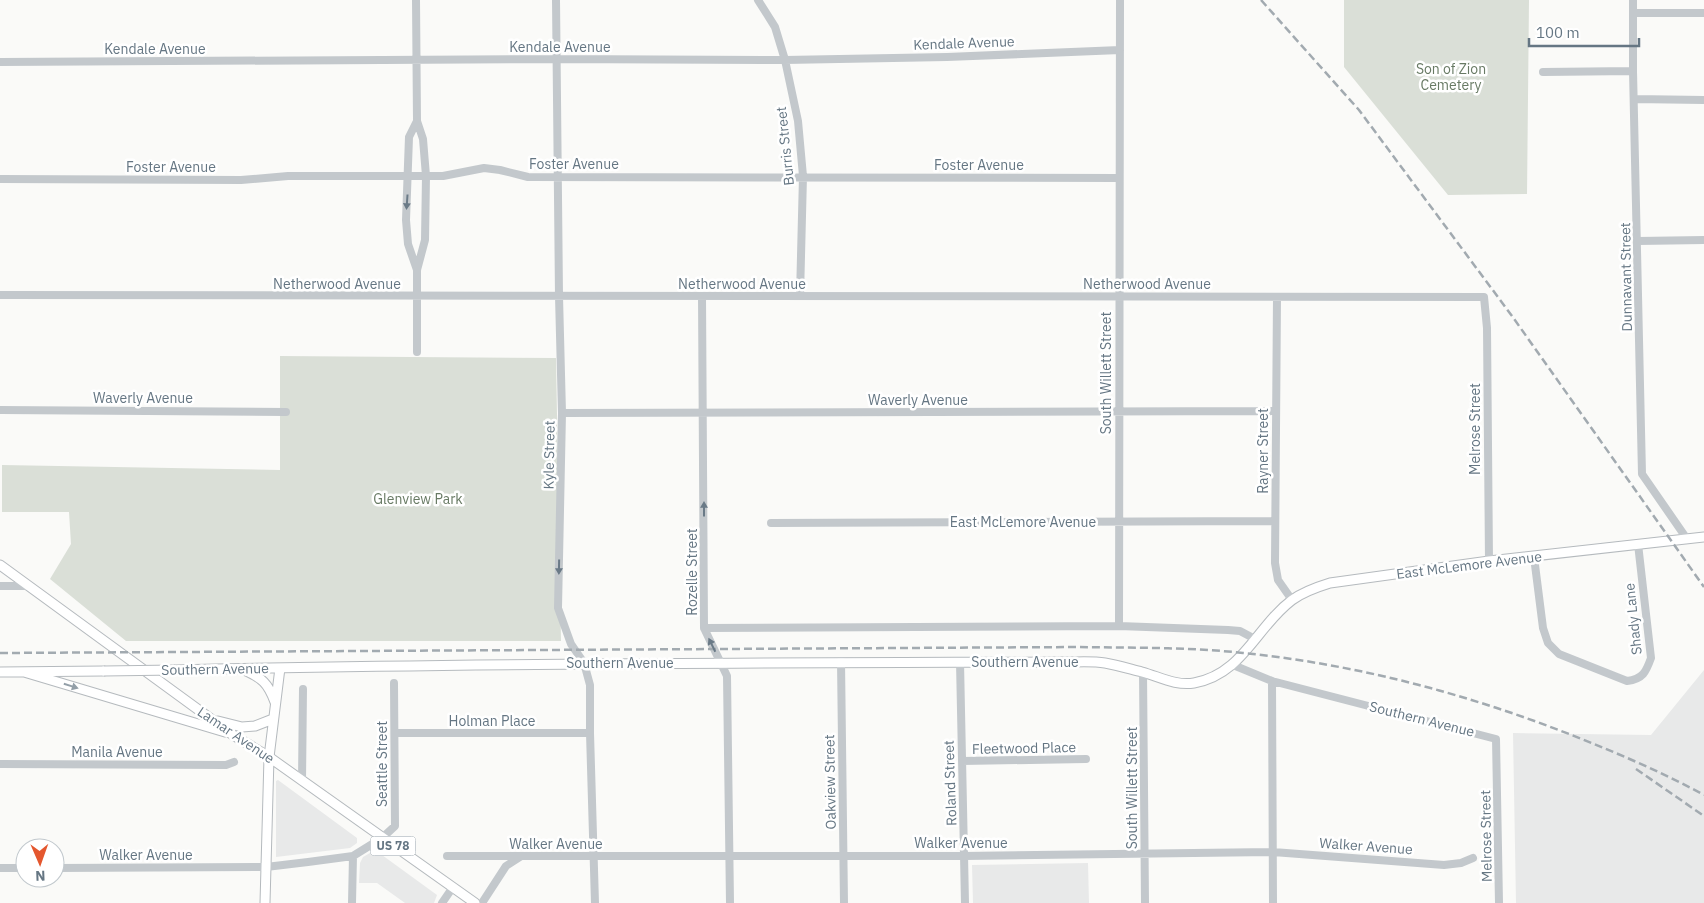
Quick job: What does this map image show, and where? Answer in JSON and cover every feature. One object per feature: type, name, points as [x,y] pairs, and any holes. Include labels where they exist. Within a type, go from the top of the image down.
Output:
[{"type":"main road","name":"East McLemore Avenue","points":[[1255,639],[1292,600],[1309,590],[1330,582],[1489,561],[1704,537]]},
{"type":"main road","name":"Lamar Avenue","points":[[0,565],[233,735],[269,757],[474,903]]},
{"type":"main road","name":"Southern Avenue","points":[[0,672],[241,669],[428,664],[841,661],[1104,663],[1143,672],[1174,683],[1193,683],[1213,677],[1233,665],[1255,639]]},
{"type":"main road","points":[[265,903],[269,757],[280,668]]},
{"type":"main road","points":[[241,669],[260,678],[270,688],[276,703]]},
{"type":"main road","points":[[24,672],[233,735]]},
{"type":"main road","points":[[213,720],[242,727],[255,726],[273,719]]},
{"type":"street","points":[[416,0],[417,121],[423,139],[426,176],[425,240],[417,270],[417,352]]},
{"type":"street","name":"Kyle Street","points":[[556,0],[562,413],[558,608],[570,644],[584,663],[590,685],[595,903]]},
{"type":"street","name":"Burris Street","points":[[758,0],[775,27],[785,60],[798,121],[803,176],[800,296]]},
{"type":"street","name":"South Willett Street","points":[[1119,626],[1118,297],[1120,0]]},
{"type":"street","name":"Dunnavant Street","points":[[1633,0],[1642,474],[1687,539]]},
{"type":"street","points":[[1633,13],[1704,13]]},
{"type":"street","name":"Kendale Avenue","points":[[0,62],[556,59],[785,60],[947,57],[1120,50]]},
{"type":"street","points":[[1543,72],[1633,71]]},
{"type":"street","points":[[1634,99],[1704,100]]},
{"type":"street","points":[[417,121],[409,137],[406,220],[408,244],[417,270]]},
{"type":"street","name":"Foster Avenue","points":[[0,179],[241,180],[288,176],[444,176],[484,168],[528,177],[1119,178]]},
{"type":"street","points":[[1638,241],[1704,240]]},
{"type":"street","name":"Netherwood Avenue","points":[[0,295],[1484,297]]},
{"type":"street","name":"Rozelle Street","points":[[702,296],[704,628],[727,676],[730,903]]},
{"type":"street","name":"Rayner Street","points":[[1277,297],[1275,563],[1278,580],[1292,600]]},
{"type":"street","name":"Melrose Street","points":[[1484,297],[1487,328],[1489,561]]},
{"type":"street","name":"Waverly Avenue","points":[[0,410],[286,412]]},
{"type":"street","name":"Waverly Avenue","points":[[562,413],[1275,411]]},
{"type":"street","name":"East McLemore Avenue","points":[[771,523],[1276,521]]},
{"type":"street","name":"Shady Lane","points":[[1534,557],[1543,628],[1548,643],[1559,654],[1627,681],[1637,680],[1646,672],[1651,658],[1638,544]]},
{"type":"street","points":[[0,586],[27,586]]},
{"type":"street","points":[[704,628],[1119,626],[1228,630],[1240,632],[1255,639]]},
{"type":"street","name":"Oakview Street","points":[[841,661],[844,903]]},
{"type":"street","name":"Roland Street","points":[[960,662],[966,903]]},
{"type":"street","name":"Southern Avenue","points":[[1233,665],[1272,681],[1496,738]]},
{"type":"street","name":"South Willett Street","points":[[1143,672],[1145,903]]},
{"type":"street","points":[[1272,681],[1273,903]]},
{"type":"street","name":"Seattle Street","points":[[382,838],[395,826],[394,683]]},
{"type":"street","points":[[302,782],[303,690]]},
{"type":"street","name":"Holman Place","points":[[395,733],[590,733]]},
{"type":"street","name":"Melrose Street","points":[[1496,738],[1500,903]]},
{"type":"street","name":"Fleetwood Place","points":[[962,761],[1086,760]]},
{"type":"street","name":"Manila Avenue","points":[[0,764],[226,765],[234,762]]},
{"type":"street","name":"Walker Avenue","points":[[65,868],[266,867],[353,856],[382,838]]},
{"type":"street","name":"Walker Avenue","points":[[446,856],[965,856],[1273,852],[1444,865],[1461,863],[1473,858]]},
{"type":"street","points":[[352,903],[353,856]]},
{"type":"street","points":[[482,903],[506,866],[520,857]]},
{"type":"street","points":[[0,868],[15,868]]},
{"type":"street","points":[[442,903],[453,887]]},
{"type":"shaded area","points":[[1704,670],[1704,903],[1516,903],[1513,733],[1651,735]]},
{"type":"shaded area","points":[[278,780],[357,838],[357,843],[350,848],[276,857],[276,781]]},
{"type":"shaded area","points":[[370,853],[382,855],[437,895],[434,903],[405,903],[377,883],[359,883],[360,863],[363,857]]},
{"type":"shaded area","points":[[1088,863],[1089,903],[973,903],[972,865]]},
{"type":"green space","name":"Son of Zion Cemetery","points":[[1344,0],[1529,0],[1527,194],[1448,195],[1344,67]]},
{"type":"green space","name":"Glenview Park","points":[[280,356],[556,358],[561,641],[126,641],[50,579],[71,544],[69,512],[2,512],[2,465],[280,470]]},
{"type":"railway","points":[[1261,0],[1359,110],[1512,316],[1704,587]]},
{"type":"railway","points":[[0,653],[1080,647],[1223,651],[1288,658],[1333,666],[1378,675],[1466,698],[1552,727],[1594,744],[1650,768],[1704,795]]},
{"type":"railway","points":[[1636,769],[1704,816]]}]
